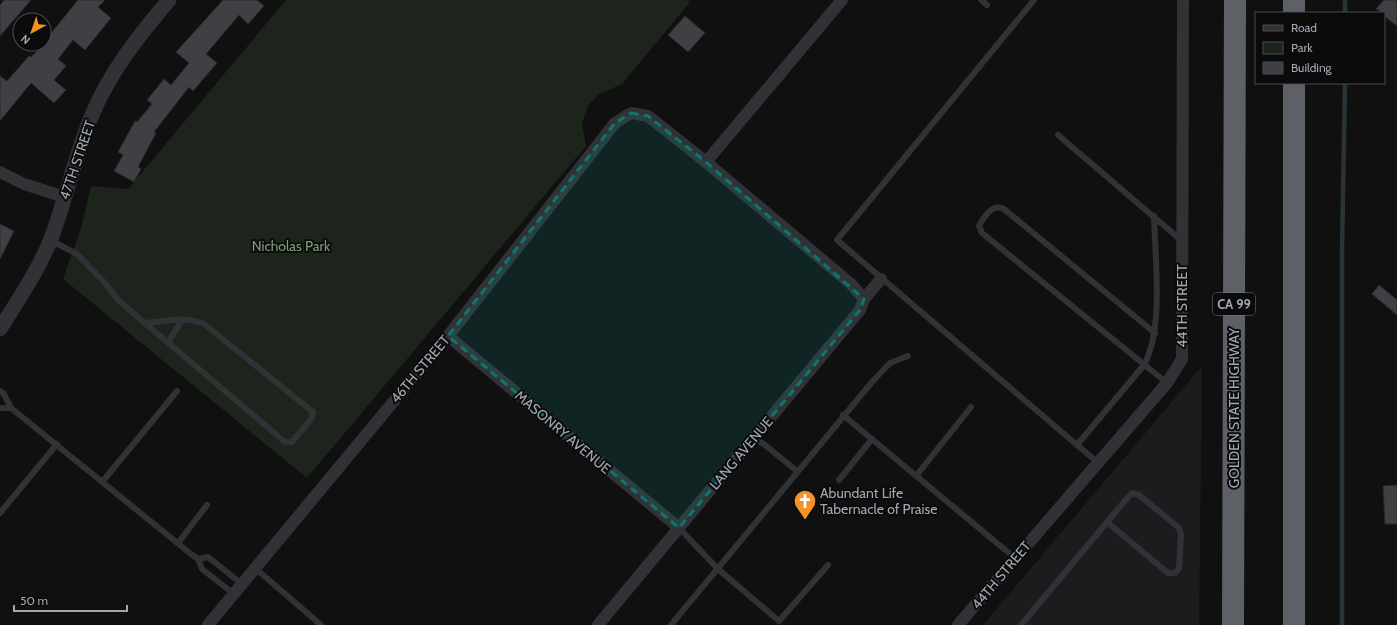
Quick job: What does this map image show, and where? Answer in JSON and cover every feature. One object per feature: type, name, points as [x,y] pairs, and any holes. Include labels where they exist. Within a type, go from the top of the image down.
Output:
[{"type":"highway","name":"GOLDEN STATE HIGHWAY","points":[[1233,625],[1235,0]]},
{"type":"highway","points":[[1294,0],[1294,12]]},
{"type":"highway","points":[[1294,84],[1294,625]]},
{"type":"street","name":"47TH STREET","points":[[0,329],[35,273],[50,240],[78,153],[100,97],[144,29],[169,0]]},
{"type":"street","points":[[842,0],[706,162],[851,284],[864,299]]},
{"type":"street","name":"44TH STREET","points":[[958,625],[1097,462],[1167,383],[1182,359],[1183,0]]},
{"type":"street","name":"46TH STREET","points":[[208,625],[448,336],[616,123],[631,113],[648,116],[706,162]]},
{"type":"street","points":[[0,172],[24,184],[64,197]]},
{"type":"street","name":"LANG AVENUE","points":[[598,625],[860,310],[864,299],[881,279]]},
{"type":"street","name":"MASONRY AVENUE","points":[[448,336],[679,528]]},
{"type":"lane","points":[[981,0],[987,5]]},
{"type":"lane","points":[[1034,0],[837,240],[1097,462]]},
{"type":"lane","points":[[1058,135],[1182,241]]},
{"type":"lane","points":[[1155,332],[1004,208],[997,206],[993,208],[979,226],[982,233],[1167,383]]},
{"type":"lane","points":[[1077,445],[1144,365],[1151,353],[1155,332],[1156,281],[1154,216]]},
{"type":"lane","points":[[50,240],[77,254],[104,282],[119,301],[285,442],[292,442],[312,418],[313,412],[204,324],[192,319],[146,323]]},
{"type":"lane","points":[[168,342],[183,319]]},
{"type":"lane","points":[[671,625],[843,415],[890,363],[908,356]]},
{"type":"lane","points":[[0,391],[4,394],[10,408],[57,444],[198,559],[202,569],[234,594]]},
{"type":"lane","points":[[103,481],[177,391]]},
{"type":"lane","points":[[916,476],[971,407]]},
{"type":"lane","points":[[0,408],[10,408]]},
{"type":"lane","points":[[843,415],[1015,558]]},
{"type":"lane","points":[[754,438],[797,471]]},
{"type":"lane","points":[[839,480],[872,439]]},
{"type":"lane","points":[[0,513],[57,444]]},
{"type":"lane","points":[[1021,625],[1107,522],[1132,493],[1139,494],[1181,531],[1179,569],[1175,573],[1168,573],[1107,522]]},
{"type":"lane","points":[[178,543],[207,505]]},
{"type":"lane","points":[[679,528],[718,569],[779,621],[828,565]]},
{"type":"lane","points":[[198,559],[208,557],[242,584]]},
{"type":"lane","points":[[255,568],[321,625]]},
{"type":"highlighted area","points":[[631,113],[648,116],[706,162],[864,299],[860,310],[679,528],[448,336],[615,123]]},
{"type":"shaded area","points":[[1202,366],[1199,625],[983,625]]},
{"type":"green space","name":"Nicholas Park","points":[[286,0],[687,0],[690,2],[622,84],[598,95],[588,106],[582,123],[586,146],[307,478],[63,279],[81,229],[91,186],[128,189]]},
{"type":"building","points":[[4,0],[31,0],[21,12],[12,12],[12,22],[0,36],[0,5]]},
{"type":"building","points":[[78,0],[105,0],[98,7],[111,18],[85,50],[73,40],[58,59],[66,66],[54,80],[66,90],[54,103],[31,83],[0,121],[0,76],[7,81],[29,56],[31,57],[36,52],[52,52],[52,32]]},
{"type":"building","points":[[223,0],[257,0],[264,6],[248,24],[239,15],[206,54],[217,63],[193,91],[189,87],[154,132],[156,133],[138,167],[141,169],[134,182],[114,171],[123,155],[118,152],[135,121],[137,122],[152,104],[147,100],[164,79],[171,85],[189,63],[176,52]]},
{"type":"building","points":[[1384,0],[1397,0],[1397,26],[1385,17],[1385,12],[1376,9]]},
{"type":"building","points":[[685,16],[705,33],[688,52],[668,35]]},
{"type":"building","points":[[0,224],[14,231],[0,259]]},
{"type":"building","points":[[1379,285],[1397,300],[1397,315],[1372,294]]},
{"type":"building","points":[[1397,485],[1397,524],[1385,524],[1383,486]]},
{"type":"waterway","points":[[1345,0],[1345,12]]},
{"type":"waterway","points":[[1342,625],[1342,251],[1345,84]]},
{"type":"place","name":"Abundant Life Tabernacle of Praise","points":[[805,520]]}]
